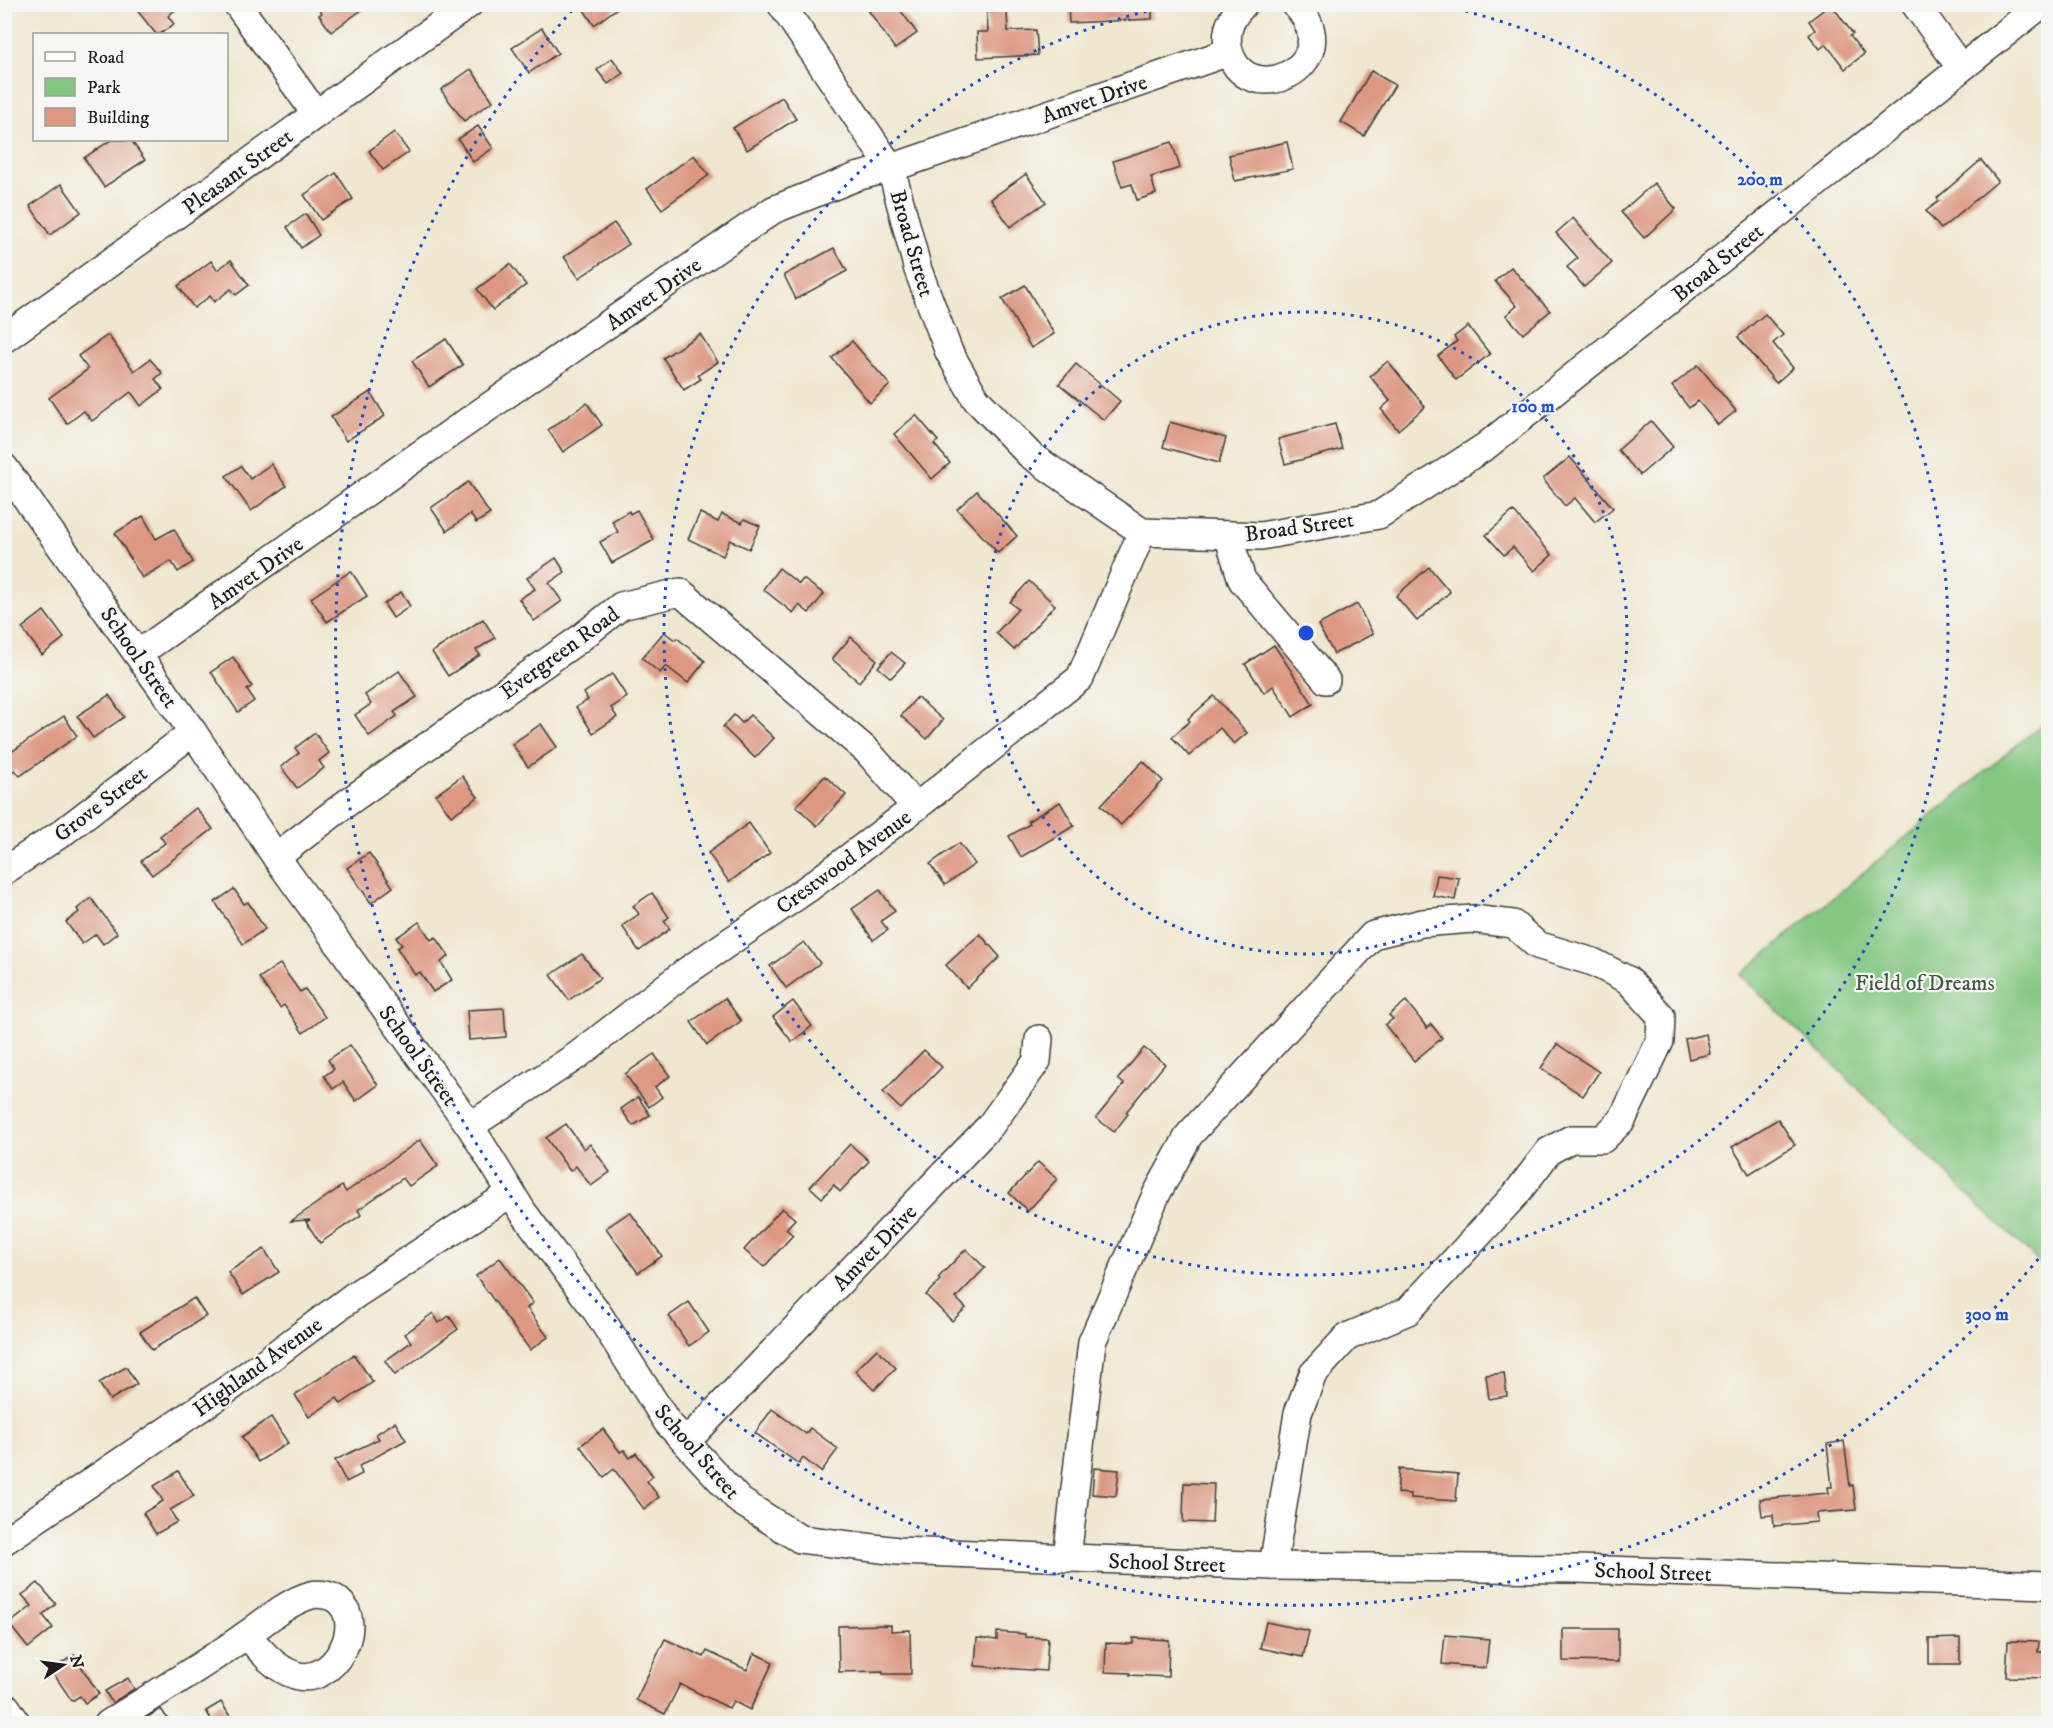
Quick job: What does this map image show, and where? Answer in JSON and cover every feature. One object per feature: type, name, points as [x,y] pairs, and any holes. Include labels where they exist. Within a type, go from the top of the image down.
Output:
[{"type":"main road","points":[[4,1709],[14,1724]]},
{"type":"street","points":[[237,4],[316,114]]},
{"type":"street","name":"Pleasant Street","points":[[4,339],[469,4]]},
{"type":"street","name":"Broad Street","points":[[781,4],[891,168],[918,270],[949,352],[976,399],[1030,455],[1142,532],[1261,536],[1379,515],[1486,446],[2042,4]]},
{"type":"street","points":[[1244,4],[1235,13],[1229,25],[1227,39],[1229,52],[1244,73],[1256,79],[1275,80],[1294,73],[1309,53],[1312,40],[1310,27],[1305,14],[1295,4]]},
{"type":"street","points":[[1915,4],[1961,68]]},
{"type":"street","name":"Amvet Drive","points":[[138,654],[412,460],[773,210],[856,177],[891,168],[1229,52]]},
{"type":"street","name":"School Street","points":[[4,466],[193,732],[276,857],[470,1126],[523,1212],[597,1312],[667,1422],[740,1501],[800,1539],[898,1551],[1273,1566],[1577,1569],[2049,1585]]},
{"type":"street","name":"Crestwood Avenue","points":[[470,1126],[578,1055],[684,973],[810,887],[1080,678],[1142,532]]},
{"type":"street","points":[[1228,535],[1242,580],[1326,680]]},
{"type":"street","name":"Evergreen Road","points":[[276,857],[348,802],[578,640],[621,606],[680,592],[867,751],[916,807]]},
{"type":"street","name":"Grove Street","points":[[4,871],[62,833],[193,732]]},
{"type":"street","points":[[1067,1558],[1092,1342],[1156,1195],[1189,1135],[1373,935],[1422,923],[1472,919],[1513,924],[1537,945],[1593,962],[1628,980],[1661,1016],[1660,1041],[1622,1120],[1603,1139],[1571,1139],[1549,1151],[1516,1194],[1408,1311],[1347,1336],[1313,1374],[1299,1413],[1273,1566]]},
{"type":"street","name":"Amvet Drive","points":[[686,1442],[990,1126],[1037,1061],[1039,1039]]},
{"type":"street","name":"Highland Avenue","points":[[4,1540],[234,1385],[356,1295],[511,1193]]},
{"type":"street","points":[[108,1724],[247,1635]]},
{"type":"green space","name":"Field of Dreams","points":[[2048,719],[2048,1271],[1740,975]]},
{"type":"building","points":[[132,4],[182,4],[168,16],[174,24],[161,33],[155,33]]},
{"type":"building","points":[[316,4],[370,4],[331,32],[319,15],[322,13]]},
{"type":"building","points":[[580,4],[623,4],[594,25]]},
{"type":"building","points":[[864,4],[896,4],[917,33],[895,49]]},
{"type":"building","points":[[1068,4],[1152,4],[1152,19],[1069,23]]},
{"type":"building","points":[[1831,4],[1853,34],[1850,36],[1864,54],[1845,69],[1826,44],[1820,49],[1809,35],[1815,30],[1809,21]]},
{"type":"building","points":[[1007,11],[1008,31],[1036,30],[1038,55],[978,58],[977,32],[988,32],[987,12]]},
{"type":"building","points":[[542,28],[558,53],[529,73],[512,48]]},
{"type":"building","points":[[612,58],[623,73],[608,84],[597,70]]},
{"type":"building","points":[[471,69],[493,101],[464,121],[441,90]]},
{"type":"building","points":[[1371,71],[1395,85],[1364,136],[1341,122]]},
{"type":"building","points":[[782,97],[796,119],[747,150],[733,128]]},
{"type":"building","points":[[478,126],[493,148],[473,162],[458,139]]},
{"type":"building","points":[[394,132],[409,152],[383,170],[369,151]]},
{"type":"building","points":[[110,141],[132,141],[145,160],[104,187],[84,158]]},
{"type":"building","points":[[1172,142],[1180,168],[1151,177],[1156,194],[1137,200],[1132,184],[1122,187],[1113,161]]},
{"type":"building","points":[[1287,142],[1293,169],[1235,181],[1229,155]]},
{"type":"building","points":[[694,155],[709,175],[662,209],[647,189]]},
{"type":"building","points":[[1981,160],[1998,181],[1941,229],[1926,211],[1939,201],[1937,198]]},
{"type":"building","points":[[336,173],[353,199],[321,220],[304,195]]},
{"type":"building","points":[[1026,174],[1046,202],[1010,227],[991,199]]},
{"type":"building","points":[[1654,183],[1676,209],[1644,238],[1621,212]]},
{"type":"building","points":[[61,184],[81,212],[50,235],[30,206]]},
{"type":"building","points":[[306,214],[319,235],[301,248],[287,227]]},
{"type":"building","points":[[1573,218],[1612,263],[1584,287],[1567,267],[1578,258],[1556,233]]},
{"type":"building","points":[[614,223],[629,244],[579,278],[564,257]]},
{"type":"building","points":[[834,248],[847,271],[796,299],[784,275]]},
{"type":"building","points":[[231,260],[249,285],[236,295],[231,289],[214,302],[210,296],[194,308],[178,286],[211,261],[217,270]]},
{"type":"building","points":[[510,264],[526,285],[493,310],[477,289]]},
{"type":"building","points":[[1511,267],[1550,311],[1523,334],[1506,315],[1517,306],[1495,281]]},
{"type":"building","points":[[1025,285],[1054,334],[1031,348],[1002,299]]},
{"type":"building","points":[[1765,314],[1783,335],[1773,343],[1793,368],[1776,383],[1738,337]]},
{"type":"building","points":[[1468,326],[1490,354],[1456,380],[1438,356],[1457,341],[1454,337]]},
{"type":"building","points":[[700,334],[718,362],[698,375],[701,379],[684,390],[663,358]]},
{"type":"building","points":[[108,335],[134,371],[150,359],[162,373],[155,379],[163,389],[141,406],[131,392],[92,421],[84,411],[67,424],[49,398],[88,369],[78,356]]},
{"type":"building","points":[[446,339],[463,365],[429,387],[412,361]]},
{"type":"building","points":[[852,341],[890,385],[870,403],[832,358]]},
{"type":"building","points":[[1388,361],[1425,407],[1398,430],[1381,409],[1390,401],[1370,376]]},
{"type":"building","points":[[1076,364],[1120,401],[1104,420],[1059,384]]},
{"type":"building","points":[[1698,365],[1736,411],[1718,425],[1698,401],[1689,408],[1672,386]]},
{"type":"building","points":[[370,392],[385,416],[346,441],[331,417]]},
{"type":"building","points":[[587,403],[602,425],[563,452],[548,430]]},
{"type":"building","points":[[916,415],[938,441],[934,444],[950,463],[932,479],[894,434]]},
{"type":"building","points":[[1651,421],[1673,447],[1640,475],[1618,450]]},
{"type":"building","points":[[1170,422],[1226,438],[1219,463],[1163,447]]},
{"type":"building","points":[[1335,424],[1342,449],[1285,464],[1278,439]]},
{"type":"building","points":[[1570,457],[1613,508],[1595,522],[1575,498],[1565,506],[1543,479]]},
{"type":"building","points":[[271,464],[286,486],[251,511],[226,476],[241,466],[250,479]]},
{"type":"building","points":[[468,482],[490,514],[476,523],[470,514],[447,531],[431,508]]},
{"type":"building","points":[[977,491],[1017,536],[998,553],[957,509]]},
{"type":"building","points":[[637,510],[654,540],[612,563],[600,542],[618,532],[612,521],[629,511],[630,514]]},
{"type":"building","points":[[1513,511],[1552,555],[1534,571],[1513,547],[1504,555],[1486,535]]},
{"type":"building","points":[[700,513],[718,522],[722,514],[742,523],[744,519],[760,526],[749,549],[730,540],[723,556],[688,539]]},
{"type":"building","points":[[143,516],[156,539],[174,529],[193,562],[178,572],[171,561],[142,578],[115,533]]},
{"type":"building","points":[[556,558],[565,572],[549,583],[562,601],[534,621],[519,599],[535,589],[527,578]]},
{"type":"building","points":[[1429,567],[1450,592],[1417,621],[1396,596]]},
{"type":"building","points":[[779,568],[799,584],[803,579],[824,594],[809,613],[799,605],[793,613],[763,589]]},
{"type":"building","points":[[351,571],[367,596],[327,622],[311,598]]},
{"type":"building","points":[[1029,581],[1055,605],[1014,650],[996,633],[1018,609],[1010,602]]},
{"type":"building","points":[[401,592],[410,606],[393,618],[384,604]]},
{"type":"building","points":[[1357,604],[1373,634],[1334,654],[1318,625]]},
{"type":"building","points":[[44,611],[64,638],[42,655],[22,628]]},
{"type":"building","points":[[483,619],[495,638],[476,650],[480,655],[448,676],[432,652]]},
{"type":"building","points":[[664,632],[675,640],[677,638],[705,661],[688,683],[666,666],[660,673],[642,658]]},
{"type":"building","points":[[851,637],[877,660],[859,682],[832,659]]},
{"type":"building","points":[[1274,645],[1313,704],[1293,717],[1273,686],[1264,693],[1245,664]]},
{"type":"building","points":[[891,652],[905,663],[891,678],[878,667]]},
{"type":"building","points":[[233,657],[252,686],[247,690],[254,701],[238,712],[211,672]]},
{"type":"building","points":[[399,671],[417,697],[394,712],[397,716],[369,736],[355,715],[371,704],[365,695]]},
{"type":"building","points":[[612,674],[627,697],[611,708],[617,717],[593,733],[576,707],[588,700],[584,693]]},
{"type":"building","points":[[109,695],[124,717],[93,738],[77,716]]},
{"type":"building","points":[[1214,696],[1247,733],[1234,744],[1220,728],[1189,756],[1172,737]]},
{"type":"building","points":[[917,697],[943,720],[927,739],[901,716]]},
{"type":"building","points":[[734,715],[742,723],[750,715],[774,738],[755,758],[723,727]]},
{"type":"building","points":[[64,716],[77,736],[20,776],[15,770],[4,777],[4,757]]},
{"type":"building","points":[[541,724],[557,747],[528,767],[512,744]]},
{"type":"building","points":[[315,733],[329,753],[319,761],[324,768],[297,788],[281,767],[299,753],[295,748]]},
{"type":"building","points":[[1143,761],[1163,781],[1121,825],[1101,805]]},
{"type":"building","points":[[462,776],[478,797],[451,816],[436,795]]},
{"type":"building","points":[[825,776],[846,795],[817,826],[796,806]]},
{"type":"building","points":[[1060,802],[1074,826],[1021,857],[1009,836],[1030,824],[1028,821]]},
{"type":"building","points":[[196,808],[213,829],[152,875],[141,861],[165,843],[160,836]]},
{"type":"building","points":[[749,823],[770,853],[729,882],[708,853]]},
{"type":"building","points":[[959,843],[975,864],[945,885],[930,864]]},
{"type":"building","points":[[369,853],[393,887],[371,903],[347,868]]},
{"type":"building","points":[[1437,875],[1459,878],[1455,900],[1433,896]]},
{"type":"building","points":[[234,889],[244,904],[248,902],[265,929],[243,944],[215,902]]},
{"type":"building","points":[[880,890],[895,911],[881,921],[888,930],[873,940],[852,909]]},
{"type":"building","points":[[652,893],[669,917],[664,921],[670,929],[639,951],[622,926],[639,914],[633,906]]},
{"type":"building","points":[[91,898],[117,933],[103,944],[96,934],[82,944],[66,922]]},
{"type":"building","points":[[419,922],[431,940],[436,937],[449,956],[441,962],[452,980],[433,992],[420,972],[415,975],[397,948],[402,945],[396,938]]},
{"type":"building","points":[[980,934],[1000,957],[967,988],[946,965]]},
{"type":"building","points":[[804,942],[820,963],[786,988],[770,966]]},
{"type":"building","points":[[582,954],[600,978],[569,1000],[551,975]]},
{"type":"building","points":[[280,964],[300,992],[305,989],[325,1017],[303,1033],[284,1005],[280,1008],[259,978]]},
{"type":"building","points":[[725,998],[741,1021],[707,1045],[691,1022]]},
{"type":"building","points":[[793,1001],[812,1026],[792,1042],[773,1017]]},
{"type":"building","points":[[1406,1001],[1427,1028],[1431,1024],[1442,1038],[1414,1061],[1385,1025],[1393,1019],[1389,1015]]},
{"type":"building","points":[[504,1008],[506,1037],[469,1040],[467,1010]]},
{"type":"building","points":[[1706,1034],[1710,1054],[1689,1059],[1685,1039]]},
{"type":"building","points":[[1557,1044],[1599,1072],[1583,1096],[1541,1068]]},
{"type":"building","points":[[350,1045],[378,1085],[356,1101],[343,1082],[333,1089],[324,1076],[334,1069],[328,1060]]},
{"type":"building","points":[[1144,1048],[1165,1064],[1126,1112],[1128,1114],[1114,1132],[1096,1118],[1124,1084],[1118,1079]]},
{"type":"building","points":[[924,1050],[942,1067],[901,1109],[883,1092]]},
{"type":"building","points":[[654,1054],[670,1076],[655,1087],[662,1097],[649,1107],[625,1074]]},
{"type":"building","points":[[638,1097],[650,1115],[633,1126],[621,1109]]},
{"type":"building","points":[[1778,1119],[1795,1145],[1749,1174],[1732,1147]]},
{"type":"building","points":[[566,1124],[584,1149],[590,1144],[610,1172],[591,1186],[576,1166],[570,1171],[546,1138]]},
{"type":"building","points":[[420,1140],[438,1166],[409,1186],[403,1178],[358,1210],[361,1215],[320,1243],[306,1222],[310,1220],[291,1221],[342,1186],[346,1192]]},
{"type":"building","points":[[850,1144],[869,1161],[840,1192],[834,1185],[822,1198],[810,1187]]},
{"type":"building","points":[[1038,1162],[1057,1179],[1028,1211],[1009,1193]]},
{"type":"building","points":[[782,1208],[795,1219],[786,1229],[793,1235],[764,1267],[744,1250]]},
{"type":"building","points":[[630,1212],[662,1256],[638,1273],[606,1228]]},
{"type":"building","points":[[264,1249],[279,1272],[243,1295],[228,1272]]},
{"type":"building","points":[[966,1249],[985,1268],[956,1298],[966,1308],[952,1321],[926,1295],[940,1280],[938,1278]]},
{"type":"building","points":[[500,1258],[533,1303],[527,1308],[548,1337],[530,1350],[476,1276]]},
{"type":"building","points":[[194,1298],[206,1316],[152,1350],[140,1332]]},
{"type":"building","points":[[689,1302],[709,1332],[689,1346],[669,1316]]},
{"type":"building","points":[[433,1313],[439,1323],[449,1316],[458,1329],[395,1375],[385,1361],[411,1342],[405,1334]]},
{"type":"building","points":[[877,1349],[896,1368],[874,1390],[855,1371]]},
{"type":"building","points":[[354,1355],[373,1382],[341,1404],[337,1398],[309,1417],[295,1395]]},
{"type":"building","points":[[126,1367],[137,1384],[110,1400],[99,1383]]},
{"type":"building","points":[[1504,1373],[1507,1396],[1489,1399],[1486,1375]]},
{"type":"building","points":[[772,1409],[806,1434],[810,1428],[838,1449],[821,1472],[803,1458],[799,1464],[755,1433]]},
{"type":"building","points":[[271,1417],[288,1443],[258,1462],[242,1437]]},
{"type":"building","points":[[395,1422],[406,1440],[359,1466],[362,1474],[346,1482],[335,1460],[379,1439],[376,1434]]},
{"type":"building","points":[[603,1429],[620,1452],[624,1450],[630,1458],[636,1453],[653,1476],[647,1481],[659,1497],[644,1509],[614,1469],[604,1477],[580,1446]]},
{"type":"building","points":[[1844,1441],[1856,1510],[1816,1513],[1817,1522],[1774,1526],[1773,1515],[1762,1516],[1760,1499],[1829,1493],[1828,1487],[1832,1487],[1827,1444]]},
{"type":"building","points":[[1094,1468],[1119,1470],[1116,1496],[1092,1494]]},
{"type":"building","points":[[1399,1469],[1458,1474],[1456,1501],[1411,1498],[1411,1494],[1397,1493]]},
{"type":"building","points":[[178,1471],[194,1496],[170,1510],[177,1522],[156,1534],[143,1513],[163,1501],[154,1486]]},
{"type":"building","points":[[1184,1483],[1214,1484],[1212,1523],[1183,1522]]},
{"type":"building","points":[[38,1583],[56,1604],[43,1615],[53,1628],[28,1648],[9,1624],[32,1606],[22,1595]]},
{"type":"building","points":[[1266,1622],[1309,1631],[1303,1657],[1260,1648]]},
{"type":"building","points":[[891,1625],[891,1631],[910,1630],[911,1674],[883,1674],[883,1671],[839,1672],[838,1626]]},
{"type":"building","points":[[1563,1629],[1618,1629],[1618,1662],[1563,1661]]},
{"type":"building","points":[[997,1632],[1048,1638],[1046,1671],[975,1666],[977,1638],[997,1640]]},
{"type":"building","points":[[1445,1635],[1489,1639],[1486,1668],[1442,1664]]},
{"type":"building","points":[[1133,1638],[1169,1640],[1168,1677],[1105,1672],[1106,1643],[1133,1644]]},
{"type":"building","points":[[1960,1638],[1960,1664],[1929,1664],[1929,1639]]},
{"type":"building","points":[[665,1639],[704,1657],[707,1651],[747,1670],[754,1653],[773,1662],[750,1710],[733,1701],[729,1708],[680,1684],[665,1714],[636,1700]]},
{"type":"building","points":[[2008,1641],[2039,1642],[2038,1652],[2049,1652],[2049,1678],[2006,1677]]},
{"type":"building","points":[[74,1655],[99,1694],[85,1703],[80,1696],[72,1701],[51,1670]]},
{"type":"building","points":[[128,1678],[134,1689],[112,1703],[105,1691]]},
{"type":"building","points":[[221,1702],[235,1724],[214,1724],[206,1711]]},
{"type":"building","points":[[161,1709],[171,1724],[138,1724],[151,1715]]}]
